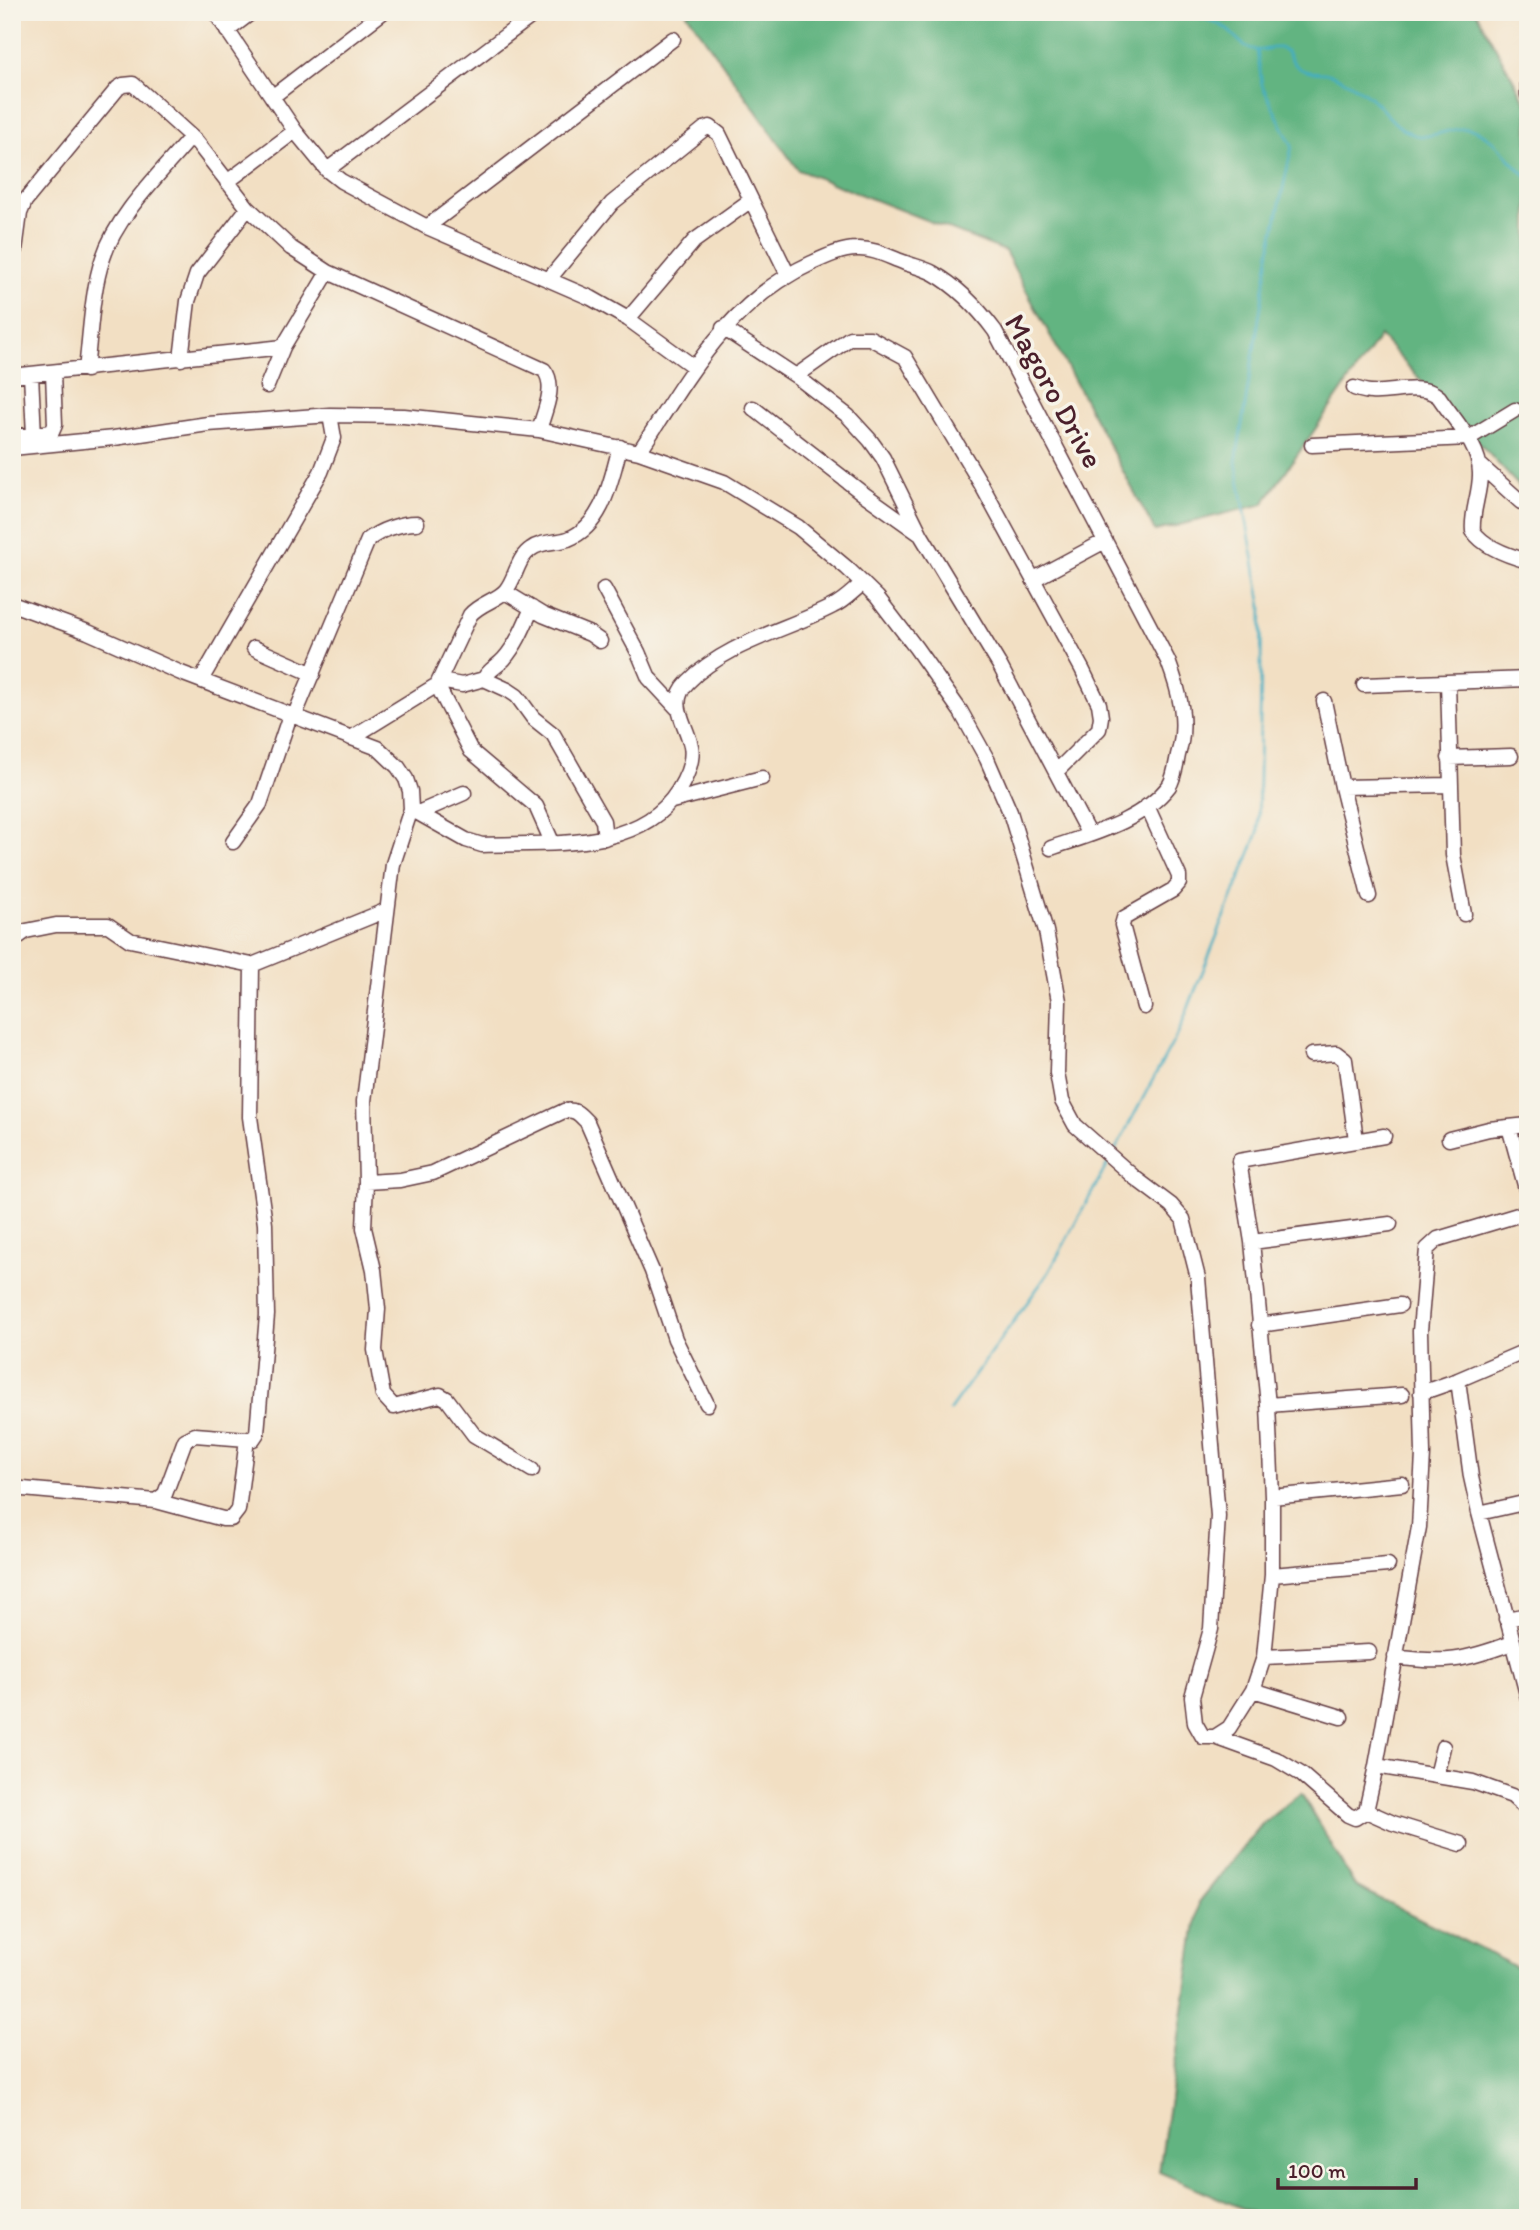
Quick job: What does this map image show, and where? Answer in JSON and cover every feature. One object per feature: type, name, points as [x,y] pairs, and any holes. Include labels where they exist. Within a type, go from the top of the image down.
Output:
[{"type":"street","points":[[215,12],[295,131],[327,170],[353,188],[427,227],[591,298],[628,319],[694,367]]},
{"type":"street","points":[[227,31],[252,12]]},
{"type":"street","points":[[272,97],[383,12]]},
{"type":"street","points":[[327,170],[537,12]]},
{"type":"street","points":[[427,227],[673,39]]},
{"type":"street","points":[[1528,78],[1528,95]]},
{"type":"street","points":[[12,273],[21,207],[118,88],[133,84],[191,137],[248,208],[285,243],[328,272],[544,370],[550,380],[550,387],[540,430]]},
{"type":"street","points":[[549,279],[612,203],[710,127],[719,134],[788,275]]},
{"type":"street","points":[[227,182],[295,131]]},
{"type":"street","points":[[86,370],[100,268],[107,246],[123,219],[191,137]]},
{"type":"street","points":[[628,319],[694,241],[751,200]]},
{"type":"street","points":[[181,359],[188,301],[197,274],[248,208]]},
{"type":"street","name":"Magoro Drive","points":[[639,452],[694,367],[723,328],[754,299],[788,275],[823,258],[856,249],[869,250],[933,273],[975,305],[995,331],[1168,662],[1178,688],[1184,716],[1180,749],[1170,785],[1147,806],[1121,822],[1051,848]]},
{"type":"street","points":[[267,386],[283,347],[328,272]]},
{"type":"street","points":[[723,328],[796,376],[848,415],[883,458],[921,535],[1000,666],[1089,835]]},
{"type":"street","points":[[796,376],[850,338],[870,338],[905,357],[1034,579],[1099,705],[1099,729],[1056,772]]},
{"type":"street","points":[[12,376],[283,347]]},
{"type":"street","points":[[12,437],[52,432],[55,425],[53,373]]},
{"type":"street","points":[[31,375],[34,435]]},
{"type":"street","points":[[1354,388],[1374,393],[1435,393],[1469,438],[1480,465],[1472,531],[1477,537],[1508,555],[1528,561]]},
{"type":"street","points":[[753,408],[921,535]]},
{"type":"street","points":[[1312,445],[1469,438],[1515,410]]},
{"type":"street","points":[[201,680],[324,465],[334,438],[330,415]]},
{"type":"street","points":[[12,448],[114,438],[208,424],[330,415],[404,416],[540,430],[639,452],[724,482],[798,527],[877,597],[961,712],[988,759],[1010,812],[1046,931],[1059,1001],[1057,1073],[1062,1101],[1075,1125],[1135,1178],[1171,1205],[1183,1219],[1198,1278],[1219,1516],[1211,1629],[1192,1697],[1195,1723],[1203,1737],[1215,1737],[1276,1759],[1300,1774],[1355,1818],[1366,1811],[1377,1766],[1419,1527],[1423,1466],[1420,1331],[1427,1249],[1438,1239],[1528,1212]]},
{"type":"street","points":[[351,738],[438,683],[470,615],[475,609],[505,592],[525,554],[533,547],[568,539],[582,530],[600,509],[620,447]]},
{"type":"street","points":[[1480,465],[1521,502]]},
{"type":"street","points":[[233,842],[260,804],[292,716],[313,674],[368,540],[382,531],[417,523]]},
{"type":"street","points":[[1034,579],[1105,541]]},
{"type":"street","points":[[677,708],[678,696],[691,679],[726,654],[752,640],[834,606],[863,583]]},
{"type":"street","points":[[604,589],[649,678],[677,708],[691,747],[688,771],[672,801]]},
{"type":"street","points":[[505,592],[600,641]]},
{"type":"street","points":[[12,604],[378,748],[398,766],[410,791],[414,811],[394,856],[364,1101],[364,1228],[374,1270],[378,1309],[374,1350],[383,1395],[394,1407],[440,1395],[447,1399],[474,1435],[531,1471]]},
{"type":"street","points":[[484,679],[489,669],[502,662],[512,648],[532,608]]},
{"type":"street","points":[[254,648],[313,674]]},
{"type":"street","points":[[438,683],[462,685],[484,679],[514,693],[533,718],[553,734],[603,821],[605,838]]},
{"type":"street","points":[[1364,685],[1528,679]]},
{"type":"street","points":[[1448,682],[1453,855],[1464,914]]},
{"type":"street","points":[[438,683],[471,751],[537,806],[552,842]]},
{"type":"street","points":[[1324,701],[1369,896]]},
{"type":"street","points":[[1449,758],[1511,756]]},
{"type":"street","points":[[688,771],[698,794]]},
{"type":"street","points":[[414,811],[482,845],[605,838],[643,824],[672,801],[762,778]]},
{"type":"street","points":[[1342,787],[1450,785]]},
{"type":"street","points":[[414,811],[464,793]]},
{"type":"street","points":[[1144,1007],[1122,925],[1124,918],[1173,890],[1179,883],[1179,876],[1147,806]]},
{"type":"street","points":[[12,941],[26,931],[55,925],[108,925],[130,940],[251,965],[387,911]]},
{"type":"street","points":[[164,1500],[185,1440],[189,1437],[195,1435],[253,1439],[257,1433],[267,1315],[265,1224],[250,1117],[251,965]]},
{"type":"street","points":[[1311,1055],[1336,1053],[1345,1060],[1356,1140]]},
{"type":"street","points":[[366,1182],[400,1180],[433,1173],[564,1111],[572,1110],[578,1113],[587,1122],[652,1271],[675,1339],[706,1404]]},
{"type":"street","points":[[1449,1139],[1528,1125]]},
{"type":"street","points":[[1509,1127],[1528,1196]]},
{"type":"street","points":[[1215,1737],[1229,1728],[1253,1690],[1264,1657],[1272,1575],[1268,1405],[1252,1242],[1239,1161],[1384,1136]]},
{"type":"street","points":[[1252,1242],[1390,1224]]},
{"type":"street","points":[[1259,1325],[1400,1305]]},
{"type":"street","points":[[1421,1393],[1528,1350]]},
{"type":"street","points":[[1458,1380],[1471,1476],[1479,1513],[1528,1698]]},
{"type":"street","points":[[1268,1405],[1402,1395]]},
{"type":"street","points":[[12,1488],[164,1500],[223,1519],[231,1519],[236,1514],[247,1439]]},
{"type":"street","points":[[1272,1497],[1402,1484]]},
{"type":"street","points":[[1479,1513],[1528,1502]]},
{"type":"street","points":[[1272,1575],[1388,1564]]},
{"type":"street","points":[[1506,1619],[1528,1615]]},
{"type":"street","points":[[1395,1657],[1443,1662],[1462,1660],[1512,1643]]},
{"type":"street","points":[[1264,1657],[1370,1652]]},
{"type":"street","points":[[1253,1690],[1340,1717]]},
{"type":"street","points":[[1436,1776],[1443,1747]]},
{"type":"street","points":[[1377,1766],[1473,1782],[1512,1796],[1528,1810]]},
{"type":"street","points":[[1366,1811],[1393,1823],[1461,1844]]},
{"type":"green space","points":[[686,12],[1476,12],[1528,106],[1528,496],[1380,336],[1263,504],[1155,531],[1005,251],[798,170]]},
{"type":"green space","points":[[1301,1793],[1355,1886],[1528,1973],[1528,2218],[1264,2218],[1159,2172],[1199,1902],[1262,1824]]},
{"type":"waterway","points":[[1166,12],[1177,16],[1200,17],[1217,23],[1244,45],[1255,50],[1282,49],[1303,70],[1333,75],[1358,88],[1410,133],[1426,136],[1460,129],[1477,131],[1498,146],[1528,177]]},
{"type":"waterway","points":[[1113,1154],[1179,1031],[1258,833],[1262,606],[1236,462],[1270,250],[1292,146],[1262,85],[1257,50]]},
{"type":"waterway","points":[[950,1410],[1049,1272],[1108,1163]]}]
